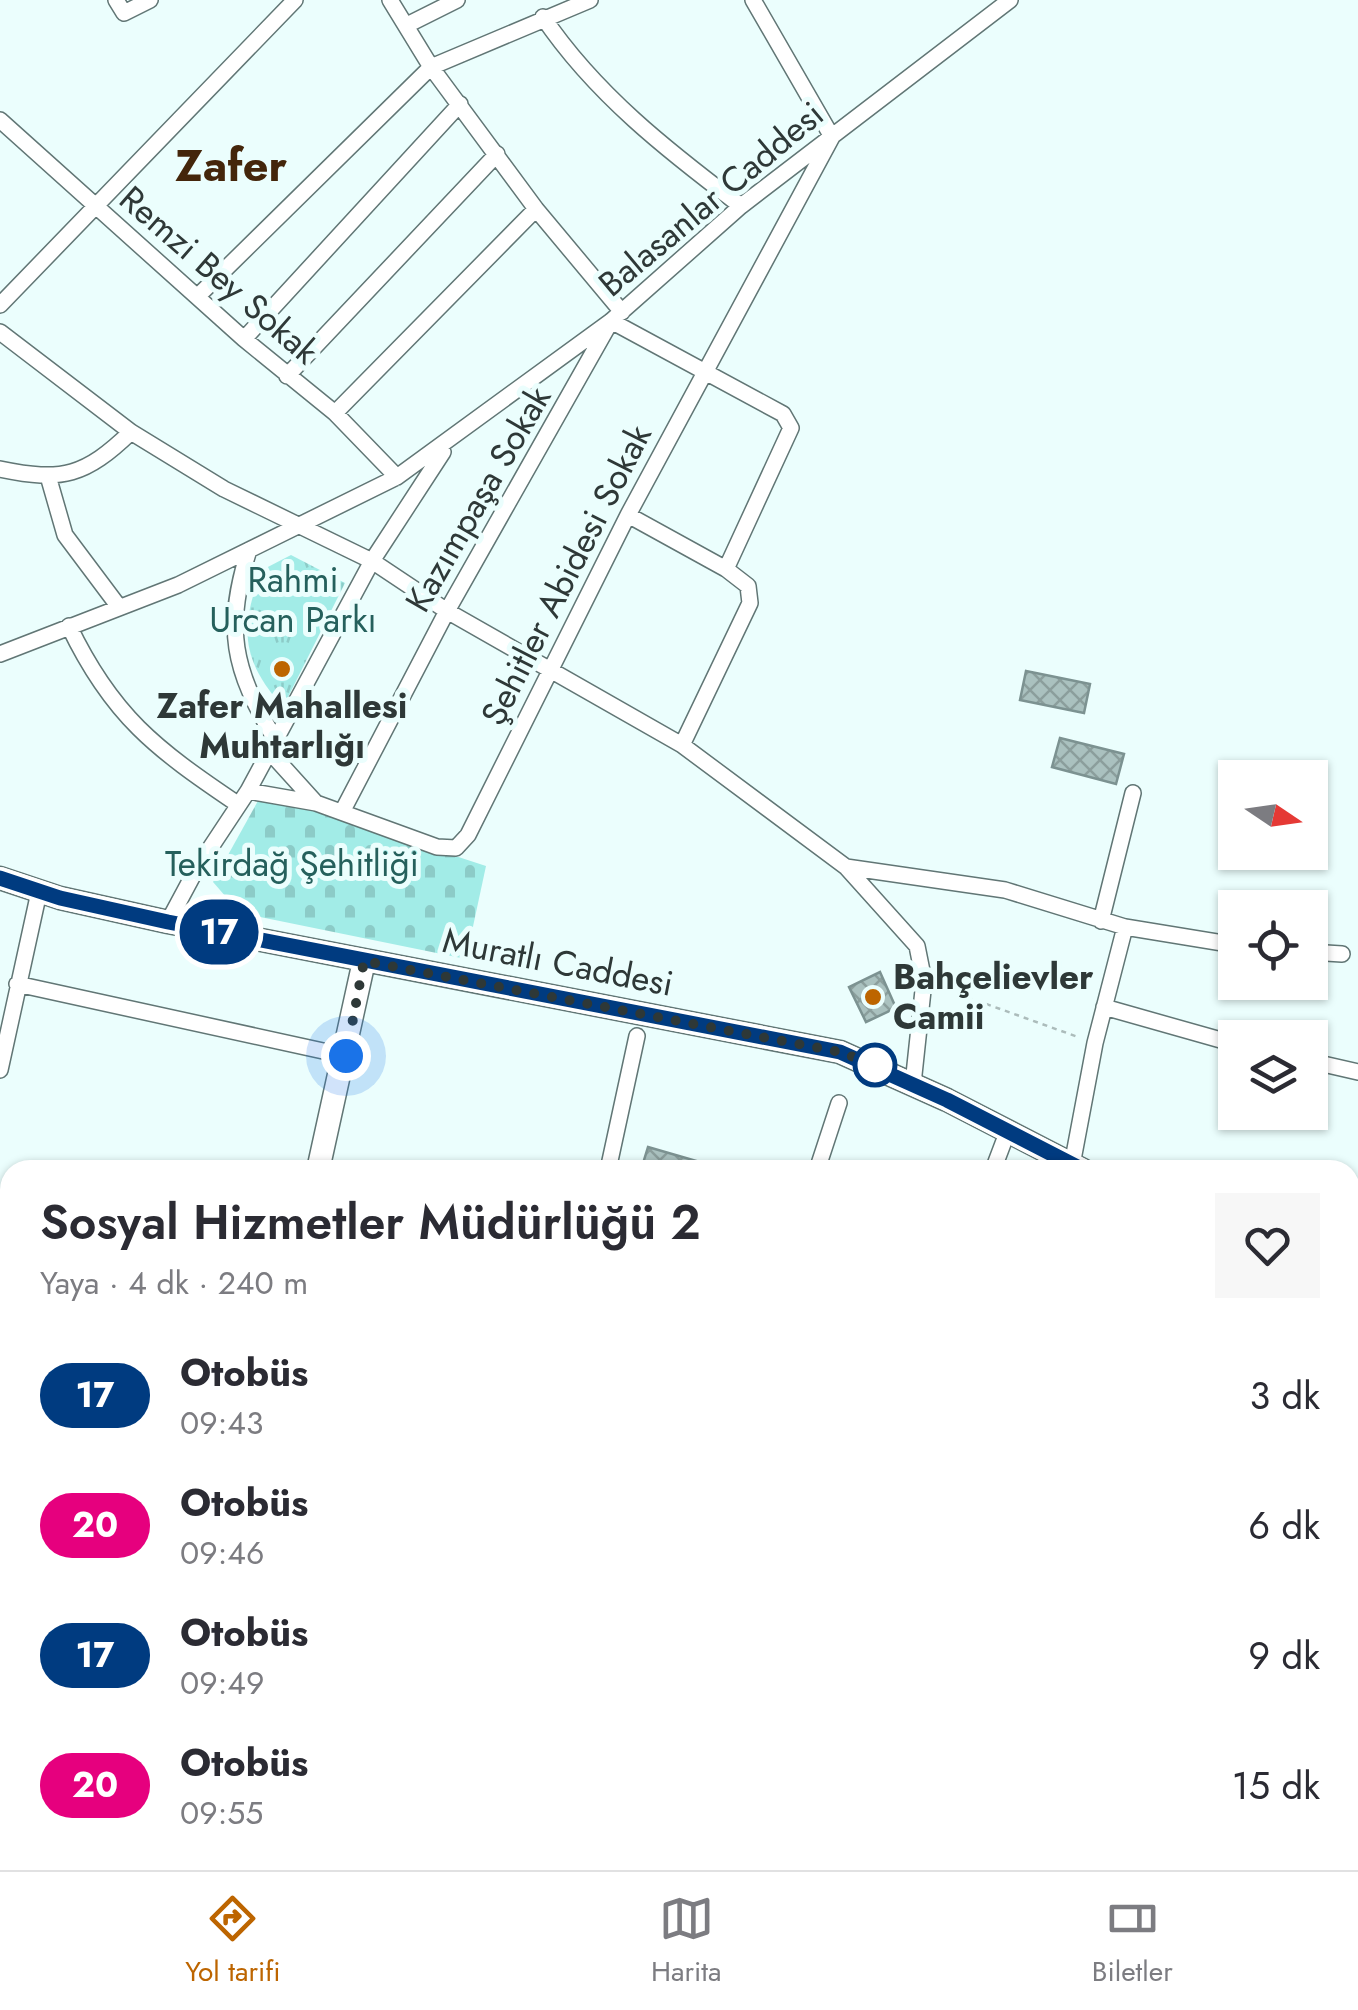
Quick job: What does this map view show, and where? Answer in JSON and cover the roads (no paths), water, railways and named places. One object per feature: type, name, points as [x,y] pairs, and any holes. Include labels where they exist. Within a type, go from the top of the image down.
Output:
[{"type":"main road","name":"Muratlı Caddesi","points":[[0,878],[38,892],[168,922],[840,1052],[914,1084],[1062,1160]]},
{"type":"main road","points":[[320,1160],[364,961]]},
{"type":"street","points":[[116,0],[124,13],[150,0]]},
{"type":"street","points":[[0,304],[295,0]]},
{"type":"street","points":[[390,0],[430,66],[616,317],[702,373],[783,414],[791,428],[726,569]]},
{"type":"street","points":[[406,25],[457,0]]},
{"type":"street","points":[[199,295],[430,66],[590,0]]},
{"type":"street","points":[[753,0],[832,136]]},
{"type":"street","name":"Balasanlar Caddesi","points":[[0,654],[178,585],[292,525],[397,477],[450,442],[616,317],[741,206],[991,6],[1010,0]]},
{"type":"street","points":[[543,17],[567,53],[656,142],[741,206]]},
{"type":"street","points":[[244,340],[460,104]]},
{"type":"street","name":"Remzi Bey Sokak","points":[[0,120],[199,295],[244,340],[335,413],[397,477]]},
{"type":"street","name":"Şehitler Abidesi Sokak","points":[[248,791],[316,803],[436,847],[456,848],[468,835],[628,515],[832,136]]},
{"type":"street","points":[[287,376],[497,154]]},
{"type":"street","points":[[335,413],[536,209]]},
{"type":"street","name":"Kazımpaşa Sokak","points":[[342,812],[448,611],[616,317]]},
{"type":"street","points":[[0,332],[131,432],[292,525],[372,561],[448,611],[682,746],[846,867],[918,946],[924,981],[914,1084]]},
{"type":"street","points":[[0,468],[48,476],[96,465],[131,432]]},
{"type":"street","points":[[168,922],[236,804],[248,791],[372,561],[450,442]]},
{"type":"street","points":[[48,476],[65,535],[119,607]]},
{"type":"street","points":[[628,515],[726,569],[748,586],[750,603],[682,746]]},
{"type":"street","points":[[249,550],[232,625],[236,658],[271,744],[316,803]]},
{"type":"street","points":[[69,626],[88,665],[134,728],[236,804]]},
{"type":"street","points":[[1101,921],[1133,793]]},
{"type":"street","points":[[846,867],[1004,890],[1125,928],[1218,942]]},
{"type":"street","points":[[0,1070],[4,1017],[17,984],[38,892]]},
{"type":"street","points":[[1079,1160],[1095,1043],[1125,928]]},
{"type":"street","points":[[1328,953],[1342,954]]},
{"type":"street","points":[[17,984],[346,1056]]},
{"type":"street","points":[[1104,1006],[1218,1039]]},
{"type":"street","points":[[610,1160],[638,1036]]},
{"type":"street","points":[[1328,1064],[1358,1072]]},
{"type":"street","points":[[820,1160],[840,1103]]},
{"type":"street","points":[[997,1160],[1007,1132]]},
{"type":"place","name":"Zafer Mahallesi Muhtarlığı","points":[[282,669]]},
{"type":"place","name":"Bahçelievler Camii","points":[[873,997]]},
{"type":"district","name":"Zafer","points":[[231,165]]},
{"type":"park label","name":"Rahmi Urcan Parkı","points":[[293,600]]},
{"type":"park label","name":"Tekirdağ Şehitliği","points":[[292,864]]}]
